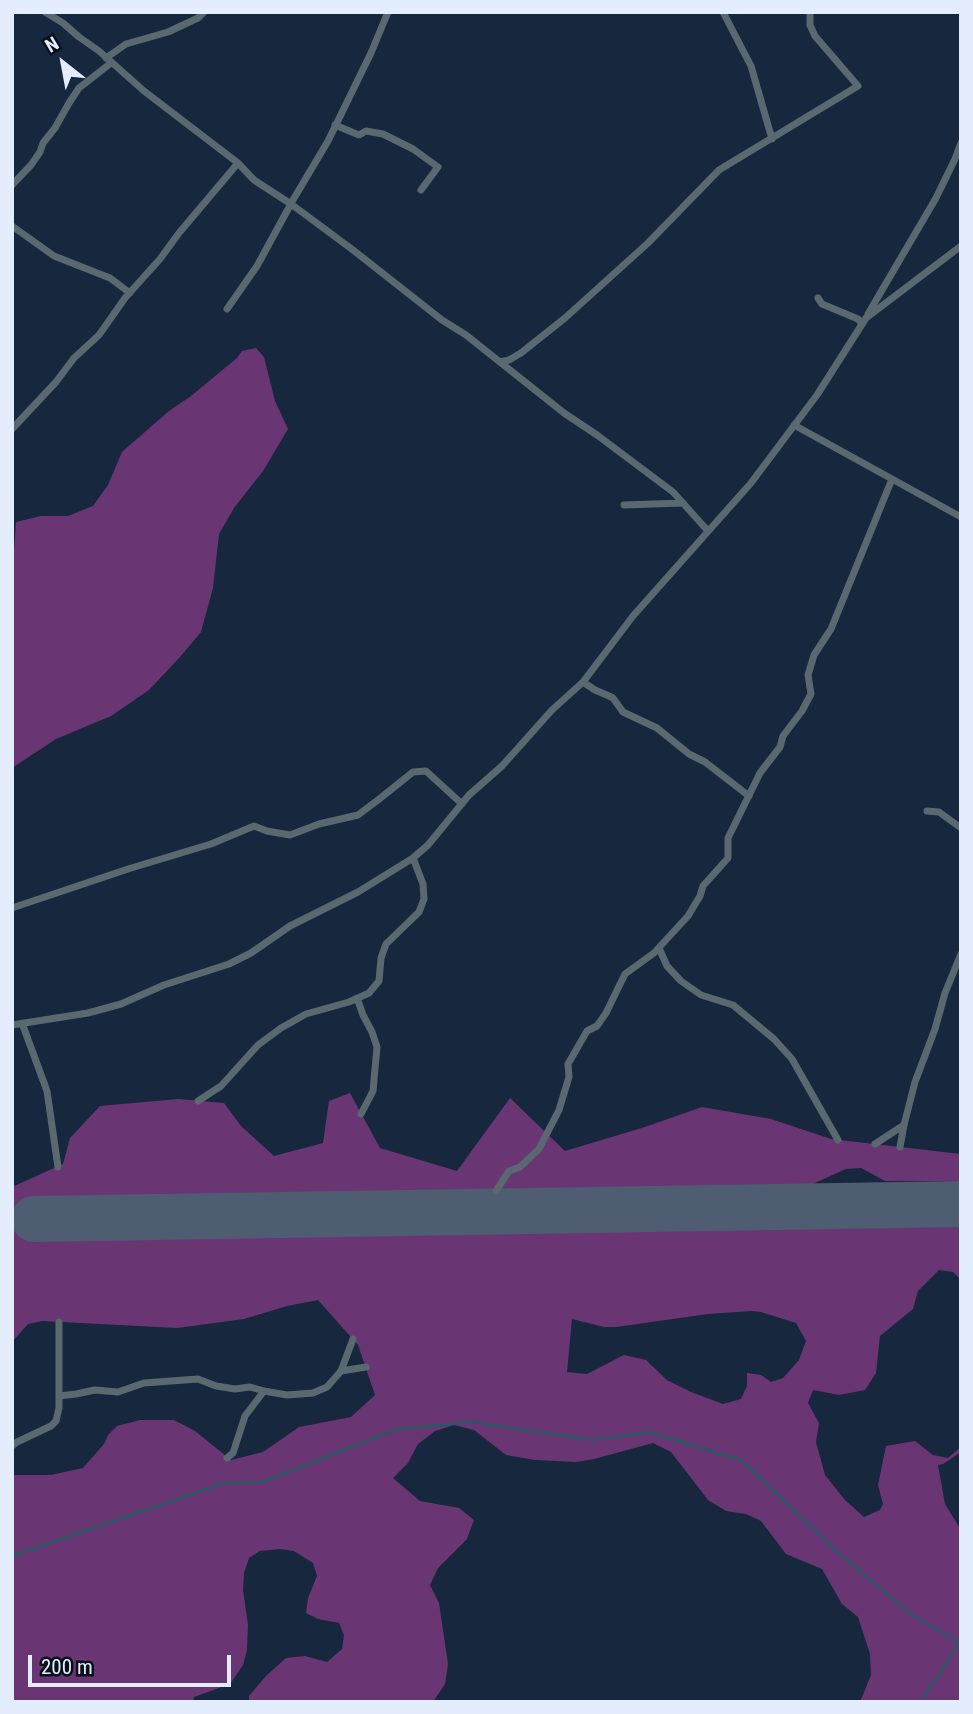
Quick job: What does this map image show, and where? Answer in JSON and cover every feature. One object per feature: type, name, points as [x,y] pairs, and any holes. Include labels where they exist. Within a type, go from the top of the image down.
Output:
[{"type":"street","points":[[45,12],[63,23],[238,163],[254,180],[353,250],[564,413],[673,492],[708,531]]},
{"type":"street","points":[[12,185],[40,152],[43,143],[79,88],[126,44],[168,32],[198,18],[204,12]]},
{"type":"street","points":[[227,309],[257,266],[328,141],[388,12]]},
{"type":"street","points":[[723,12],[751,66],[772,139]]},
{"type":"street","points":[[500,362],[521,353],[565,318],[648,243],[719,170],[858,86],[816,36],[810,25],[810,12]]},
{"type":"street","points":[[335,125],[359,135],[366,131],[383,134],[413,149],[438,167],[421,190]]},
{"type":"street","points":[[12,1025],[88,1013],[121,1004],[164,985],[229,964],[251,953],[290,926],[358,892],[413,858],[428,845],[469,795],[502,766],[566,695],[583,682],[633,616],[751,483],[817,395],[864,321],[936,198],[961,143]]},
{"type":"street","points":[[12,429],[56,382],[74,358],[99,335],[130,293],[238,163]]},
{"type":"street","points":[[12,226],[54,256],[110,278],[130,293]]},
{"type":"street","points":[[864,321],[961,246]]},
{"type":"street","points":[[818,298],[822,304],[864,321]]},
{"type":"street","points":[[794,425],[961,517]]},
{"type":"street","points":[[496,1191],[509,1171],[520,1167],[539,1149],[559,1110],[569,1077],[568,1064],[587,1031],[597,1026],[606,1013],[625,974],[659,948],[688,916],[704,886],[728,858],[728,838],[760,773],[780,747],[783,736],[811,694],[808,675],[814,655],[831,629],[892,479]]},
{"type":"street","points":[[624,505],[683,503]]},
{"type":"street","points":[[583,682],[613,698],[623,712],[657,728],[749,796]]},
{"type":"street","points":[[12,908],[211,844],[254,826],[290,835],[319,824],[358,815],[413,772],[426,771],[462,804]]},
{"type":"street","points":[[928,811],[939,812],[961,828]]},
{"type":"street","points":[[198,1101],[221,1086],[258,1045],[281,1028],[306,1014],[369,993],[379,981],[381,958],[386,944],[419,912],[424,899],[423,884],[413,858]]},
{"type":"street","points":[[659,948],[667,966],[681,981],[701,995],[733,1005],[774,1039],[792,1059],[838,1140]]},
{"type":"street","points":[[900,1147],[915,1082],[961,954]]},
{"type":"street","points":[[357,998],[377,1047],[373,1091],[361,1114]]},
{"type":"street","points":[[22,1023],[47,1091],[58,1167]]},
{"type":"street","points":[[875,1144],[904,1125]]},
{"type":"street","points":[[12,1446],[56,1421],[60,1322]]},
{"type":"street","points":[[59,1396],[95,1390],[118,1392],[144,1383],[198,1379],[235,1389],[250,1387],[287,1395],[313,1393],[327,1387],[341,1371],[353,1339]]},
{"type":"street","points":[[341,1371],[366,1367]]},
{"type":"street","points":[[227,1458],[233,1453],[245,1416],[264,1391]]},
{"type":"shaded area","points":[[256,348],[264,357],[275,401],[288,429],[263,471],[234,508],[219,534],[213,588],[201,632],[149,690],[111,716],[56,739],[12,768],[12,579],[16,522],[41,516],[68,516],[93,506],[108,485],[122,452],[237,358],[242,351]]},
{"type":"shaded area","points":[[350,1093],[380,1148],[457,1171],[510,1098],[565,1151],[702,1107],[771,1119],[831,1139],[961,1154],[961,1181],[885,1181],[861,1168],[846,1169],[808,1186],[787,1189],[35,1202],[28,1230],[93,1233],[300,1222],[961,1215],[961,1280],[953,1272],[939,1270],[918,1291],[913,1309],[880,1336],[876,1373],[865,1390],[839,1395],[813,1390],[808,1403],[819,1423],[816,1442],[825,1475],[845,1500],[864,1517],[880,1510],[883,1504],[878,1485],[886,1446],[915,1441],[933,1455],[948,1458],[961,1447],[961,1452],[938,1465],[945,1504],[961,1530],[961,1702],[860,1702],[871,1675],[870,1654],[858,1617],[842,1604],[822,1569],[786,1554],[761,1521],[746,1514],[726,1511],[708,1500],[671,1452],[653,1443],[576,1462],[535,1460],[506,1455],[474,1430],[454,1425],[435,1431],[418,1444],[408,1463],[393,1478],[420,1501],[459,1508],[474,1520],[467,1539],[438,1568],[430,1585],[439,1603],[448,1664],[445,1684],[433,1702],[249,1702],[249,1696],[286,1658],[305,1656],[327,1662],[342,1649],[344,1635],[339,1623],[318,1619],[306,1613],[308,1598],[317,1576],[313,1563],[294,1551],[280,1549],[260,1551],[249,1558],[244,1573],[243,1590],[248,1625],[247,1650],[243,1665],[230,1684],[194,1697],[193,1702],[12,1702],[12,1475],[51,1475],[83,1468],[117,1426],[140,1420],[174,1420],[195,1431],[231,1460],[263,1452],[299,1427],[351,1417],[375,1395],[358,1345],[318,1300],[244,1319],[177,1328],[42,1321],[28,1324],[12,1342],[12,1187],[63,1164],[70,1138],[100,1106],[178,1099],[224,1103],[241,1126],[274,1156],[323,1143],[329,1101]],"holes":[[[761,1312],[796,1323],[806,1341],[799,1360],[783,1378],[771,1382],[761,1375],[747,1373],[747,1386],[741,1399],[723,1404],[691,1392],[667,1380],[646,1360],[624,1355],[587,1374],[567,1372],[572,1319],[604,1327],[616,1327],[708,1314]]]},
{"type":"waterway","points":[[12,1556],[224,1483],[263,1482],[397,1429],[473,1422],[592,1440],[649,1432],[741,1460],[835,1550],[913,1616],[961,1643]]},
{"type":"waterway","points":[[920,1702],[959,1642]]},
{"type":"runway","points":[[34,1219],[961,1204]]}]
